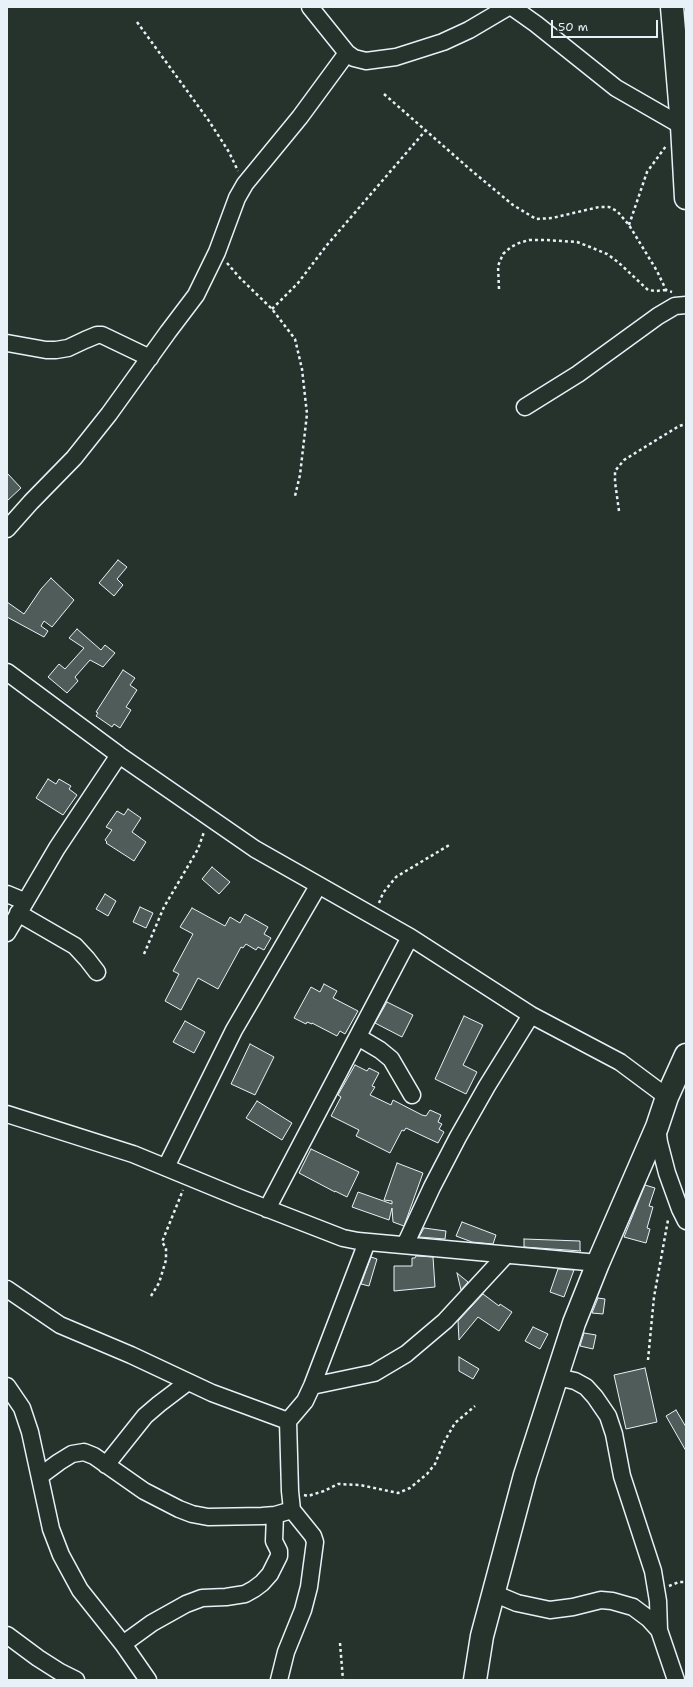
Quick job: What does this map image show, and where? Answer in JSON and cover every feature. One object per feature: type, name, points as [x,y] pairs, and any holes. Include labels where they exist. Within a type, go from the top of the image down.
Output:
[{"type":"street","points":[[310,7],[347,53],[354,58],[366,61],[396,57],[443,42],[469,30],[508,7]]},
{"type":"street","points":[[512,7],[536,24],[616,88],[682,128]]},
{"type":"street","points":[[672,7],[686,198]]},
{"type":"street","points":[[7,529],[74,458],[109,414],[196,295],[217,252],[237,198],[245,184],[295,123],[347,53]]},
{"type":"street","points":[[525,407],[578,374],[658,316],[675,306],[686,306]]},
{"type":"street","points":[[7,343],[46,350],[56,350],[68,348],[97,335],[102,335],[150,358]]},
{"type":"street","points":[[7,672],[119,755],[209,818],[255,848],[318,886],[373,915],[410,937],[531,1015],[620,1062],[667,1097]]},
{"type":"street","points":[[7,934],[21,907],[83,807],[119,755]]},
{"type":"street","points":[[166,1167],[234,1030],[318,886]]},
{"type":"street","points":[[7,894],[21,907],[75,946],[97,972]]},
{"type":"street","points":[[267,1209],[410,937]]},
{"type":"street","points":[[405,1245],[432,1187],[455,1143],[491,1080],[531,1015]]},
{"type":"street","points":[[358,1037],[380,1050],[391,1060],[412,1095]]},
{"type":"street","points":[[475,1680],[482,1636],[525,1475],[574,1323],[598,1263],[657,1127],[667,1097],[686,1055]]},
{"type":"street","points":[[7,1114],[89,1139],[166,1167],[267,1209],[343,1238],[367,1242],[598,1263]]},
{"type":"street","points":[[657,1127],[667,1173],[674,1195],[686,1221]]},
{"type":"street","points":[[279,1680],[286,1652],[303,1610],[309,1587],[315,1542],[313,1536],[292,1510],[288,1421],[305,1401],[312,1386],[367,1242]]},
{"type":"street","points":[[312,1386],[374,1373],[406,1354],[445,1321],[506,1255]]},
{"type":"street","points":[[7,1289],[60,1325],[137,1358],[218,1396],[288,1421]]},
{"type":"street","points":[[557,1377],[575,1381],[586,1387],[608,1416],[614,1434],[622,1476],[653,1571],[658,1601],[658,1630]]},
{"type":"street","points":[[106,1465],[145,1416],[188,1382]]},
{"type":"street","points":[[7,1386],[22,1408],[32,1439],[51,1529],[72,1578],[123,1644],[148,1680]]},
{"type":"street","points":[[40,1476],[72,1454],[84,1452],[94,1456],[144,1491],[192,1514],[208,1517],[275,1515],[292,1510]]},
{"type":"street","points":[[123,1644],[152,1623],[186,1604],[202,1598],[226,1597],[245,1594],[262,1584],[270,1574],[279,1556],[279,1551],[274,1541],[275,1515]]},
{"type":"street","points":[[493,1593],[517,1603],[550,1610],[574,1607],[601,1600],[612,1601],[637,1609],[649,1619],[658,1630],[679,1677]]},
{"type":"street","points":[[7,1635],[38,1658],[76,1680]]},
{"type":"path","points":[[137,22],[209,121],[229,152],[245,184]]},
{"type":"path","points":[[384,94],[513,205],[536,219],[552,218],[599,207],[609,207],[617,211],[629,225],[657,271],[666,290]]},
{"type":"path","points":[[629,225],[647,172],[661,151],[682,128]]},
{"type":"path","points":[[272,309],[298,283],[327,245],[426,130]]},
{"type":"path","points":[[499,289],[498,266],[503,254],[511,247],[519,243],[529,240],[546,240],[577,242],[607,254],[618,262],[648,290],[666,290],[674,293]]},
{"type":"path","points":[[217,252],[240,278],[272,309],[295,339],[302,369],[307,414],[300,475],[295,496]]},
{"type":"path","points":[[619,511],[615,482],[616,471],[620,465],[624,460],[679,426],[686,424]]},
{"type":"path","points":[[144,954],[164,907],[198,849],[209,818]]},
{"type":"path","points":[[373,915],[384,893],[396,877],[451,844]]},
{"type":"path","points":[[151,1296],[159,1282],[166,1260],[166,1248],[162,1242],[189,1177]]},
{"type":"path","points":[[648,1360],[654,1297],[674,1195]]},
{"type":"path","points":[[290,1491],[308,1496],[324,1491],[338,1484],[360,1485],[398,1493],[410,1488],[427,1474],[435,1464],[444,1442],[455,1422],[475,1406]]},
{"type":"path","points":[[340,1642],[343,1680]]},
{"type":"building","points":[[7,473],[21,488],[7,501]]},
{"type":"building","points":[[118,560],[127,567],[117,579],[123,585],[114,596],[99,583]]},
{"type":"building","points":[[51,578],[74,600],[52,627],[44,621],[41,626],[48,631],[44,637],[7,617],[7,602],[24,614],[41,589]]},
{"type":"building","points":[[77,629],[101,650],[105,645],[115,653],[103,667],[90,660],[75,677],[78,681],[67,693],[48,677],[59,664],[65,669],[84,648],[69,638]]},
{"type":"building","points":[[123,670],[135,678],[130,685],[137,690],[126,707],[131,710],[120,728],[114,724],[112,727],[96,716],[98,713],[96,712]]},
{"type":"building","points":[[48,779],[56,784],[59,779],[71,786],[69,789],[77,795],[63,815],[36,798]]},
{"type":"building","points":[[128,809],[141,818],[132,832],[146,842],[134,861],[106,843],[107,842],[105,840],[112,830],[106,827],[117,811],[124,815]]},
{"type":"building","points":[[212,867],[230,882],[219,894],[202,879]]},
{"type":"building","points":[[105,894],[116,901],[108,916],[96,909]]},
{"type":"building","points":[[140,907],[153,913],[146,928],[133,922]]},
{"type":"building","points":[[192,908],[225,926],[230,917],[240,923],[245,914],[268,927],[264,934],[271,938],[264,950],[258,947],[256,950],[246,944],[243,948],[241,947],[218,989],[198,978],[181,1010],[165,1001],[179,974],[173,971],[193,934],[180,927]]},
{"type":"building","points":[[324,984],[337,991],[333,998],[358,1011],[345,1034],[340,1031],[337,1036],[312,1023],[307,1022],[306,1024],[294,1018],[311,987],[320,992]]},
{"type":"building","points":[[387,1002],[413,1015],[402,1037],[375,1023]]},
{"type":"building","points":[[464,1016],[483,1025],[463,1065],[477,1072],[466,1094],[435,1079]]},
{"type":"building","points":[[185,1021],[205,1032],[194,1053],[173,1042]]},
{"type":"building","points":[[250,1044],[274,1057],[255,1095],[231,1084]]},
{"type":"building","points":[[355,1065],[367,1071],[369,1068],[379,1073],[372,1086],[375,1087],[370,1095],[391,1105],[393,1100],[422,1115],[426,1116],[430,1110],[441,1115],[438,1122],[442,1124],[439,1129],[444,1132],[438,1143],[406,1128],[404,1131],[402,1130],[390,1153],[356,1136],[359,1130],[331,1116],[341,1097],[338,1095]]},
{"type":"building","points":[[257,1101],[292,1123],[282,1140],[246,1118]]},
{"type":"building","points":[[311,1149],[359,1172],[347,1197],[299,1173]]},
{"type":"building","points":[[397,1163],[423,1173],[404,1226],[393,1222],[392,1208],[389,1220],[352,1207],[358,1192],[392,1204],[392,1201],[384,1200]]},
{"type":"building","points":[[645,1185],[655,1188],[649,1206],[653,1207],[647,1228],[650,1229],[646,1243],[624,1237]]},
{"type":"building","points":[[462,1222],[496,1235],[493,1244],[472,1242],[456,1236]]},
{"type":"building","points":[[424,1228],[446,1231],[445,1239],[419,1237]]},
{"type":"building","points":[[524,1239],[580,1241],[581,1251],[524,1247]]},
{"type":"building","points":[[416,1256],[433,1257],[435,1287],[394,1291],[394,1266],[412,1266],[412,1258],[415,1258]]},
{"type":"building","points":[[371,1257],[377,1259],[369,1286],[361,1284]]},
{"type":"building","points":[[558,1269],[574,1270],[564,1297],[550,1292]]},
{"type":"building","points":[[457,1273],[468,1282],[461,1290]]},
{"type":"building","points":[[483,1294],[499,1306],[500,1304],[512,1312],[499,1331],[478,1317],[459,1340],[458,1321]]},
{"type":"building","points":[[598,1298],[605,1299],[603,1314],[592,1313]]},
{"type":"building","points":[[533,1327],[548,1334],[540,1349],[525,1341]]},
{"type":"building","points":[[584,1333],[596,1335],[593,1349],[580,1346]]},
{"type":"building","points":[[459,1357],[479,1369],[473,1379],[459,1371]]},
{"type":"building","points":[[645,1368],[657,1422],[626,1429],[614,1375]]},
{"type":"building","points":[[676,1410],[686,1427],[686,1451],[666,1416]]}]
